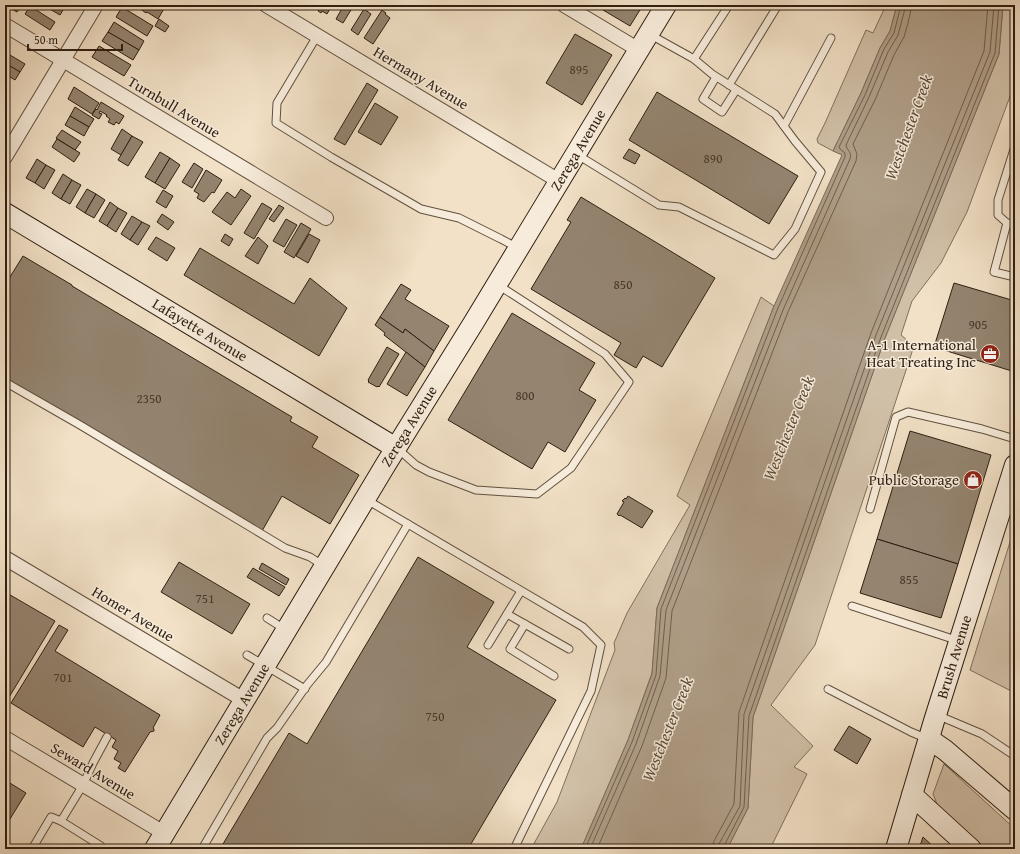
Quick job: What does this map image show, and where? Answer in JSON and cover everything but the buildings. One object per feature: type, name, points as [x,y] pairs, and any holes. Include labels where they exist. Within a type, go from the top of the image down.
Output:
[{"type":"street","points":[[5,157],[96,5]]},
{"type":"street","name":"Hermany Avenue","points":[[266,5],[559,181]]},
{"type":"street","points":[[564,5],[644,42]]},
{"type":"street","name":"Zerega Avenue","points":[[160,841],[324,566],[666,5]]},
{"type":"street","name":"Turnbull Avenue","points":[[5,26],[326,218]]},
{"type":"street","name":"Lafayette Avenue","points":[[5,213],[396,448]]},
{"type":"street","name":"Brush Avenue","points":[[896,849],[928,739],[1015,465]]},
{"type":"street","name":"Homer Avenue","points":[[5,558],[244,700]]},
{"type":"street","name":"Seward Avenue","points":[[5,738],[83,785],[160,841]]},
{"type":"street","points":[[928,739],[945,750],[1015,810]]},
{"type":"street","points":[[912,795],[971,849]]},
{"type":"lane","points":[[694,59],[729,5]]},
{"type":"lane","points":[[729,85],[778,5]]},
{"type":"lane","points":[[317,36],[277,103],[276,123],[422,210],[459,218],[518,248]]},
{"type":"lane","points":[[784,126],[831,38]]},
{"type":"lane","points":[[576,154],[659,205],[679,207],[774,255],[795,229],[821,172],[784,126],[774,114],[716,77],[694,59],[644,42]]},
{"type":"lane","points":[[716,77],[703,99],[722,112],[736,90]]},
{"type":"lane","points":[[1015,146],[998,200],[998,215],[1011,224],[994,272],[1015,277]]},
{"type":"lane","points":[[396,448],[429,472],[476,490],[537,494],[571,468],[629,382],[605,354],[497,284]]},
{"type":"lane","points":[[5,382],[80,425],[285,548],[312,558],[324,566]]},
{"type":"lane","points":[[870,509],[896,417],[908,412],[982,429],[1015,439]]},
{"type":"lane","points":[[365,499],[583,627],[601,645],[591,691],[514,849]]},
{"type":"lane","points":[[202,849],[267,738],[277,728],[326,662],[408,524]]},
{"type":"lane","points":[[488,645],[521,591]]},
{"type":"lane","points":[[852,606],[959,641]]},
{"type":"lane","points":[[507,614],[569,649]]},
{"type":"lane","points":[[267,618],[286,630]]},
{"type":"lane","points":[[525,624],[510,649],[554,676]]},
{"type":"lane","points":[[247,655],[305,689]]},
{"type":"lane","points":[[828,689],[911,732],[928,739]]},
{"type":"lane","points":[[936,715],[982,734],[1015,756]]},
{"type":"lane","points":[[61,821],[83,785],[107,737]]},
{"type":"lane","points":[[32,849],[51,817],[61,821],[101,846]]},
{"type":"shaded area","points":[[886,5],[897,5],[890,31],[880,48],[861,93],[833,151],[818,143],[817,139],[866,30],[873,33]]},
{"type":"shaded area","points":[[1003,5],[1015,5],[1015,83],[967,212],[941,263],[912,301],[901,335],[914,346],[815,645],[771,705],[813,746],[794,767],[807,774],[770,849],[727,849],[748,808],[753,717],[885,338],[999,54]]},
{"type":"shaded area","points":[[761,297],[774,306],[657,608],[652,673],[628,740],[581,849],[531,849],[557,802],[615,650],[614,643],[627,613],[690,505],[677,496]]},
{"type":"shaded area","points":[[1015,526],[1015,693],[970,670]]},
{"type":"shaded area","points":[[944,764],[1015,829],[1015,849],[987,849],[937,804],[933,794]]},
{"type":"water","name":"Westchester Creek","points":[[897,5],[1003,5],[999,54],[885,338],[753,717],[748,808],[727,849],[581,849],[628,740],[652,674],[657,608],[774,306],[842,155],[833,151],[861,93],[880,48],[890,31]]},
{"type":"place","name":"A-1 International Heat Treating Inc","points":[[990,354]]},
{"type":"place","name":"Public Storage","points":[[973,480]]}]
